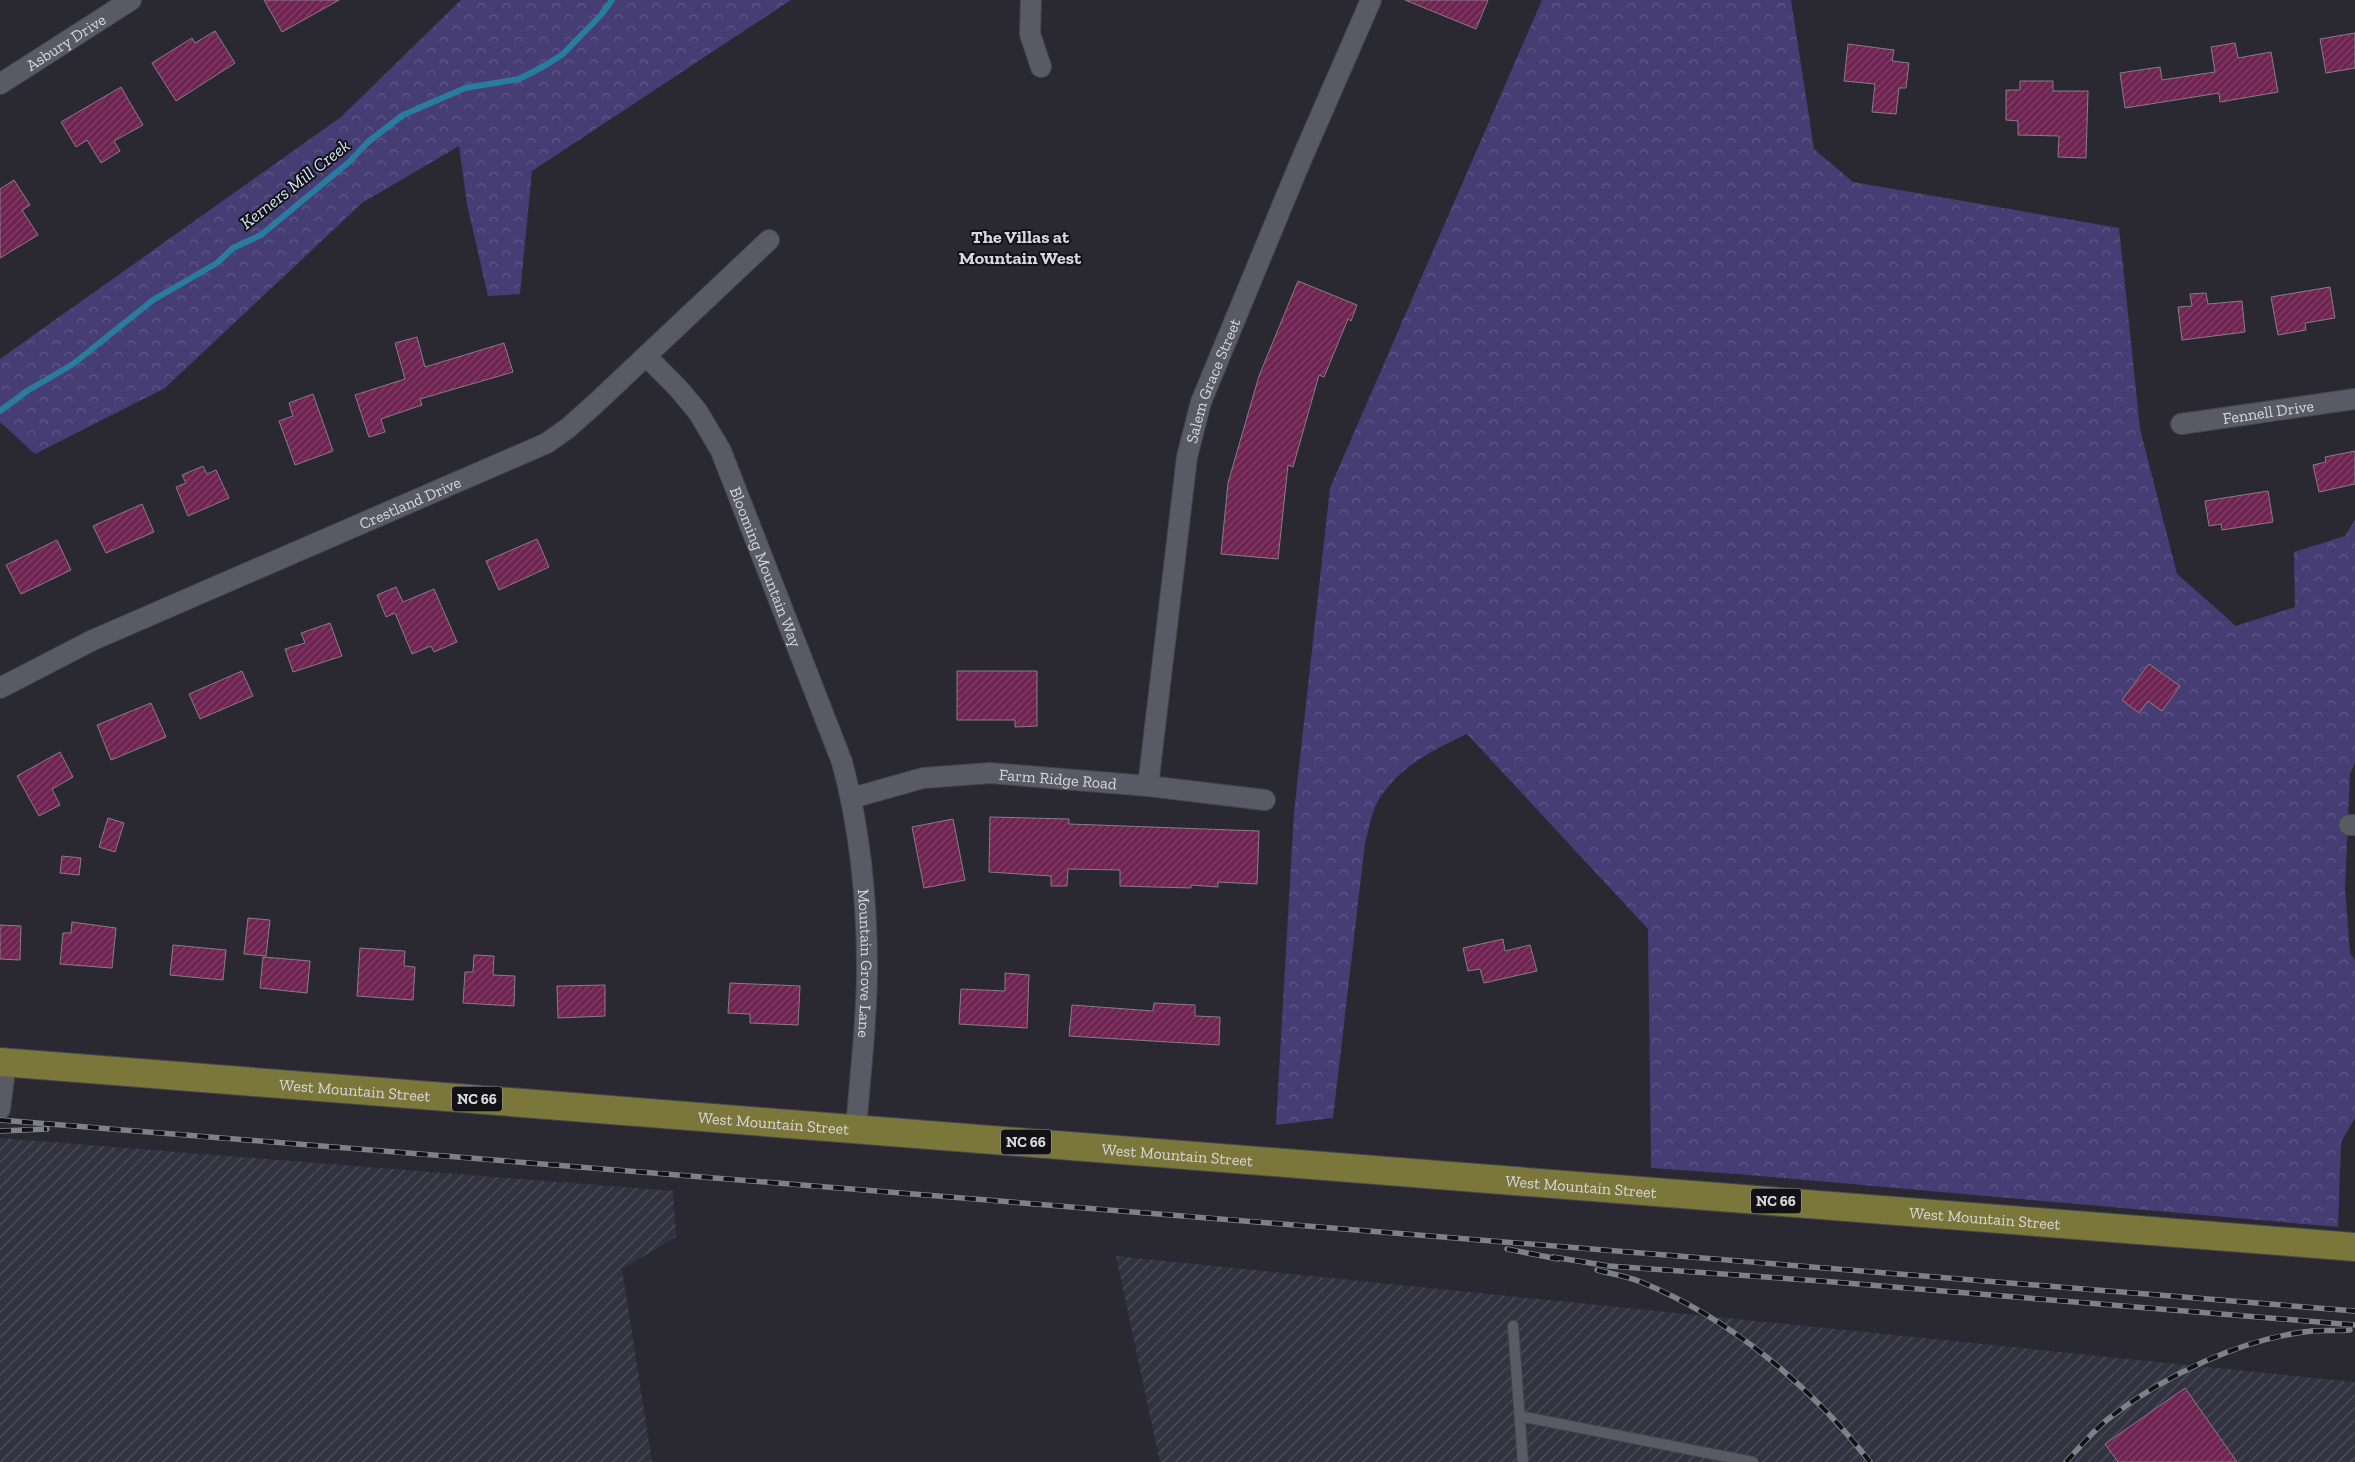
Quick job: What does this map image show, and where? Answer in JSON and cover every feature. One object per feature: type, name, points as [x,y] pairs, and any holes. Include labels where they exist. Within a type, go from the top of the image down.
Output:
[{"type":"main road","name":"West Mountain Street","points":[[3,1062],[2355,1247]]},
{"type":"street","name":"Asbury Drive","points":[[0,84],[131,0]]},
{"type":"street","points":[[1031,0],[1030,34],[1041,67]]},
{"type":"street","name":"Salem Grace Street","points":[[1148,786],[1187,457],[1201,402],[1299,165],[1371,0]]},
{"type":"street","name":"Crestland Drive","points":[[0,688],[93,640],[547,443],[568,428],[769,240]]},
{"type":"street","name":"Blooming Mountain Way","points":[[646,356],[677,387],[698,412],[721,452],[842,762],[852,798]]},
{"type":"street","name":"Fennell Drive","points":[[2180,424],[2355,398]]},
{"type":"street","name":"Farm Ridge Road","points":[[852,798],[923,778],[990,772],[1148,786],[1265,800]]},
{"type":"street","name":"Mountain Grove Lane","points":[[852,798],[862,861],[867,970],[856,1129]]},
{"type":"street","points":[[0,1109],[3,1062]]},
{"type":"lane","points":[[1513,1326],[1523,1462]]},
{"type":"lane","points":[[1520,1416],[1753,1462]]},
{"type":"shaded area","points":[[0,1138],[673,1191],[676,1237],[622,1269],[652,1462],[0,1462]]},
{"type":"shaded area","points":[[1116,1256],[2355,1382],[2355,1462],[1160,1462]]},
{"type":"green space","points":[[461,0],[791,0],[532,171],[520,294],[488,296],[467,204],[459,146],[362,203],[165,388],[35,454],[0,422],[0,359],[341,117]]},
{"type":"green space","points":[[1542,0],[1791,0],[1814,149],[1853,182],[2119,228],[2140,429],[2177,574],[2236,626],[2295,607],[2294,552],[2345,536],[2355,520],[2355,763],[2350,774],[2345,888],[2350,953],[2355,960],[2355,1118],[2341,1142],[2338,1227],[1651,1168],[1648,929],[1467,734],[1429,753],[1406,769],[1386,789],[1378,801],[1365,843],[1333,1118],[1276,1125],[1294,812],[1330,488]]},
{"type":"building","points":[[264,0],[339,0],[282,32]]},
{"type":"building","points":[[1405,0],[1488,0],[1476,29]]},
{"type":"building","points":[[215,31],[235,63],[176,101],[152,63],[192,38],[195,43]]},
{"type":"building","points":[[2355,33],[2355,68],[2326,73],[2320,39]]},
{"type":"building","points":[[2235,43],[2238,58],[2271,52],[2278,92],[2220,102],[2219,93],[2125,108],[2120,73],[2160,67],[2162,80],[2215,72],[2211,47]]},
{"type":"building","points":[[1848,44],[1894,50],[1892,61],[1909,63],[1906,88],[1899,88],[1896,114],[1872,112],[1875,84],[1844,81]]},
{"type":"building","points":[[2020,81],[2053,81],[2053,91],[2088,91],[2086,158],[2058,157],[2059,136],[2018,135],[2018,121],[2006,120],[2006,90],[2020,90]]},
{"type":"building","points":[[121,87],[143,125],[114,141],[120,151],[101,163],[87,140],[76,147],[61,122]]},
{"type":"building","points":[[14,180],[30,205],[22,210],[38,235],[0,258],[0,189]]},
{"type":"building","points":[[1298,281],[1357,305],[1351,321],[1348,319],[1324,377],[1319,375],[1293,467],[1288,465],[1278,559],[1221,554],[1228,483],[1259,376]]},
{"type":"building","points":[[2330,287],[2335,318],[2305,323],[2306,330],[2278,335],[2271,297]]},
{"type":"building","points":[[2206,293],[2208,304],[2242,301],[2245,332],[2182,340],[2178,307],[2192,306],[2190,294]]},
{"type":"building","points":[[417,337],[425,367],[504,343],[513,372],[420,399],[422,405],[381,419],[385,432],[369,437],[355,395],[405,379],[395,343]]},
{"type":"building","points":[[313,394],[333,451],[295,465],[279,421],[293,416],[289,403]]},
{"type":"building","points":[[2355,451],[2355,484],[2319,492],[2313,465],[2326,462],[2325,457]]},
{"type":"building","points":[[203,466],[207,474],[216,470],[229,498],[188,516],[176,487],[186,483],[182,475]]},
{"type":"building","points":[[2268,491],[2273,522],[2222,530],[2221,524],[2209,526],[2205,501]]},
{"type":"building","points":[[142,504],[154,532],[106,553],[93,526]]},
{"type":"building","points":[[537,539],[549,567],[499,590],[486,561]]},
{"type":"building","points":[[57,540],[71,570],[21,594],[6,565]]},
{"type":"building","points":[[396,587],[403,602],[434,589],[457,642],[434,652],[431,646],[412,654],[395,613],[386,617],[377,595]]},
{"type":"building","points":[[330,623],[342,656],[293,672],[285,649],[305,643],[301,633]]},
{"type":"building","points":[[2149,664],[2180,686],[2162,711],[2148,701],[2139,713],[2122,700]]},
{"type":"building","points":[[242,671],[253,696],[200,719],[189,694]]},
{"type":"building","points":[[957,671],[1037,671],[1037,726],[1015,727],[1015,720],[957,720]]},
{"type":"building","points":[[151,703],[166,737],[111,760],[97,725]]},
{"type":"building","points":[[60,752],[73,777],[52,789],[60,805],[39,816],[17,776]]},
{"type":"building","points":[[990,817],[1069,819],[1069,824],[1259,831],[1257,884],[1218,882],[1218,887],[1191,885],[1191,888],[1120,886],[1120,870],[1068,869],[1067,886],[1051,886],[1051,876],[989,872]]},
{"type":"building","points":[[108,818],[124,823],[115,852],[99,847]]},
{"type":"building","points":[[953,819],[965,880],[924,888],[912,827]]},
{"type":"building","points":[[62,856],[81,858],[79,875],[60,873]]},
{"type":"building","points":[[248,918],[270,920],[266,956],[244,954]]},
{"type":"building","points":[[72,922],[116,928],[112,968],[60,964],[63,933],[71,933]]},
{"type":"building","points":[[0,925],[21,926],[20,960],[0,959]]},
{"type":"building","points":[[1503,939],[1505,951],[1530,945],[1537,971],[1484,983],[1480,969],[1468,971],[1463,948]]},
{"type":"building","points":[[173,945],[226,950],[223,980],[170,975]]},
{"type":"building","points":[[360,948],[405,951],[404,966],[415,967],[413,1000],[357,996]]},
{"type":"building","points":[[474,955],[494,956],[493,975],[515,976],[514,1006],[463,1003],[465,972],[473,972]]},
{"type":"building","points":[[263,957],[310,961],[307,993],[260,988]]},
{"type":"building","points":[[1005,973],[1029,975],[1027,1028],[959,1024],[961,989],[1005,991]]},
{"type":"building","points":[[730,983],[800,986],[798,1025],[750,1023],[750,1014],[728,1013]]},
{"type":"building","points":[[605,985],[605,1016],[558,1018],[557,986]]},
{"type":"building","points":[[1154,1003],[1195,1005],[1195,1016],[1220,1017],[1219,1045],[1069,1036],[1072,1005],[1153,1011]]},
{"type":"building","points":[[2185,1388],[2237,1462],[2118,1462],[2105,1444]]},
{"type":"waterway","name":"Kerners Mill Creek","points":[[0,411],[27,391],[73,364],[153,300],[217,263],[233,248],[261,235],[349,162],[368,142],[403,115],[465,88],[519,79],[546,65],[563,54],[601,15],[612,0]]},
{"type":"railway","points":[[0,1120],[2355,1311]]},
{"type":"railway","points":[[0,1131],[47,1129]]},
{"type":"railway","points":[[1507,1249],[1558,1259]]},
{"type":"railway","points":[[1553,1257],[1609,1266],[1821,1281],[2355,1325]]},
{"type":"railway","points":[[1597,1270],[1636,1280],[1674,1297],[1737,1335],[1796,1382],[1847,1434],[1870,1462]]},
{"type":"railway","points":[[2066,1462],[2108,1419],[2153,1388],[2204,1361],[2258,1342],[2285,1335],[2312,1331],[2350,1330]]},
{"type":"district","name":"The Villas at Mountain West","points":[[1020,247]]}]
